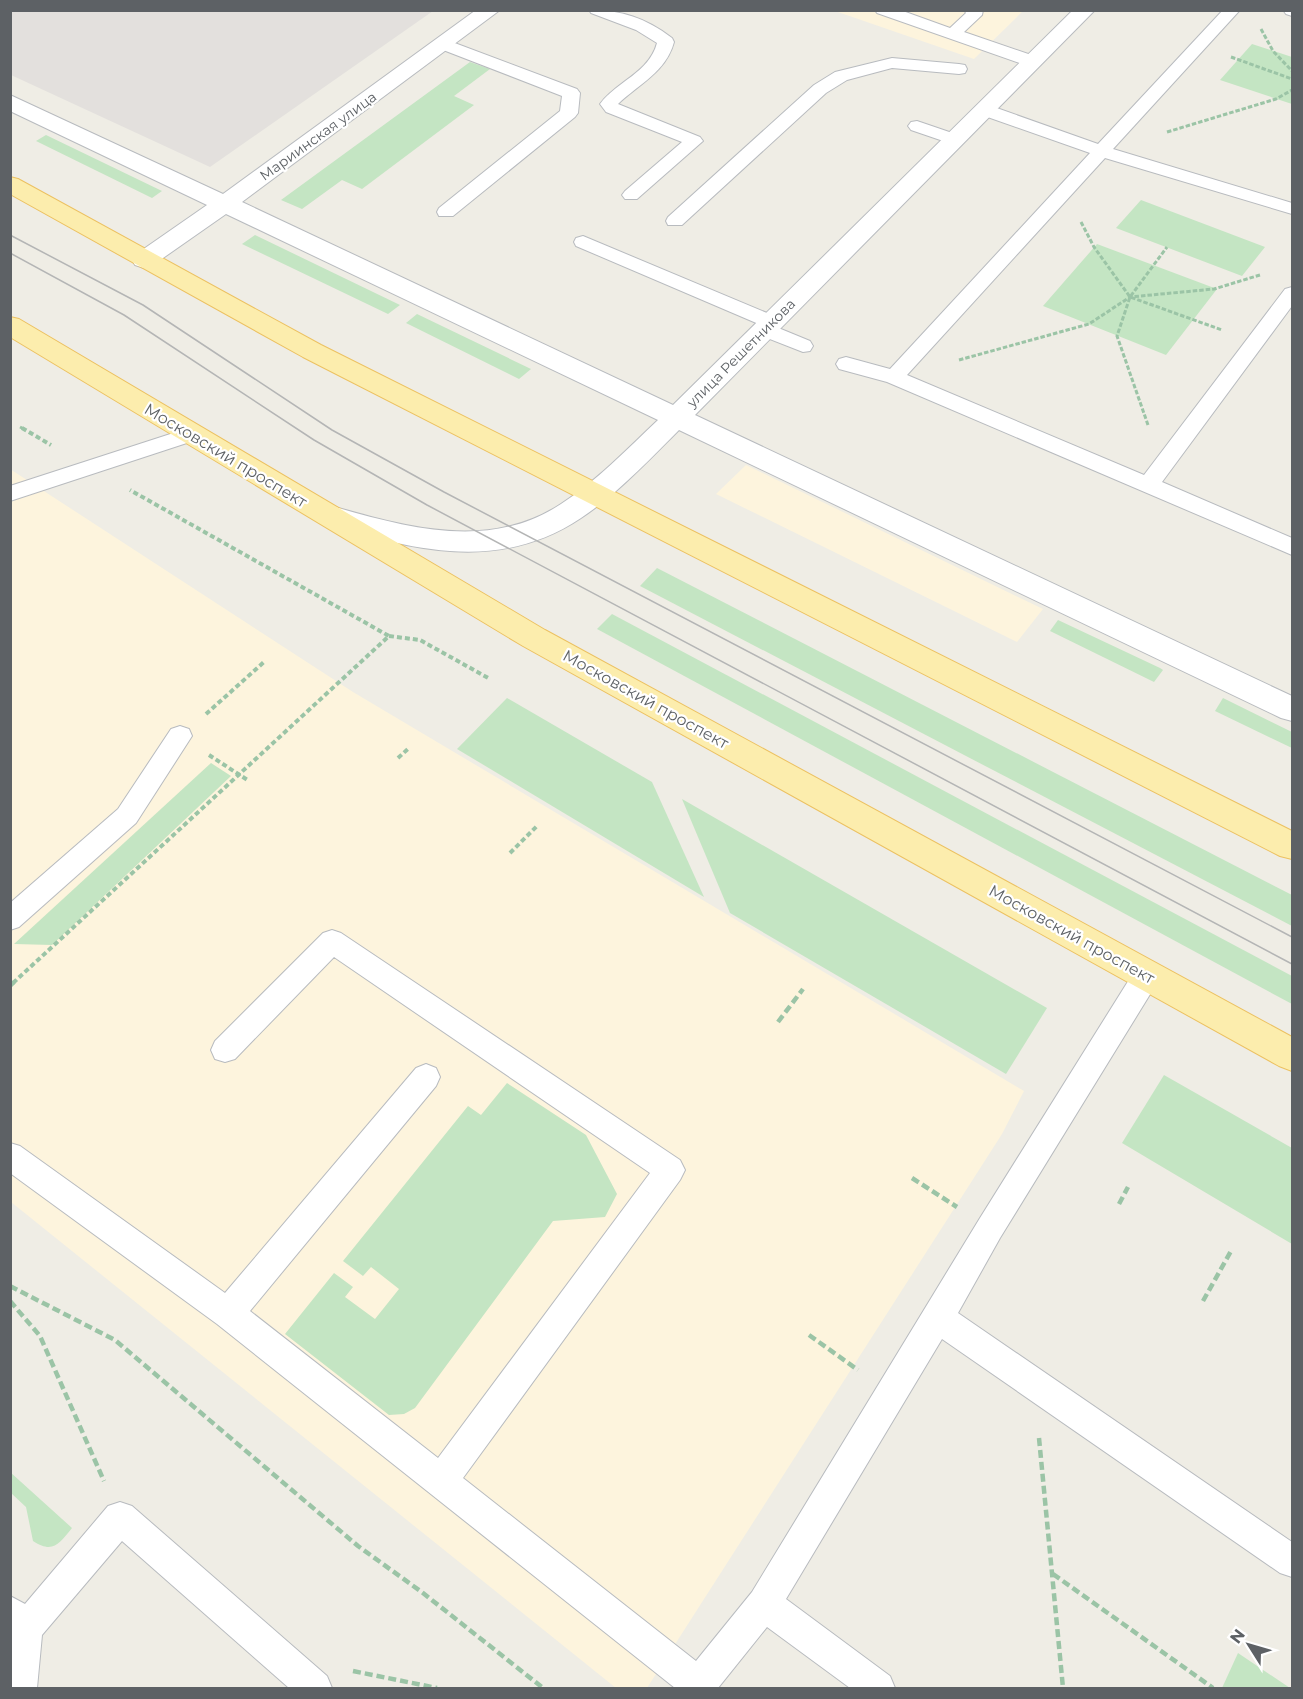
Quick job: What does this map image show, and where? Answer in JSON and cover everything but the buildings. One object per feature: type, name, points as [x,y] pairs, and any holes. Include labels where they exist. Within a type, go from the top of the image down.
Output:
[{"type":"main road","points":[[10,184],[312,351],[1293,846]]},
{"type":"main road","name":"Московский проспект","points":[[10,325],[534,638],[1293,1055]]},
{"type":"street","name":"Мариинская улица","points":[[144,260],[489,10]]},
{"type":"street","name":"улица Решетникова","points":[[328,515],[391,533],[431,541],[469,544],[524,534],[555,522],[596,494],[678,417],[1085,10]]},
{"type":"street","points":[[10,102],[1293,709]]},
{"type":"lane","points":[[597,10],[637,24],[656,33],[666,42],[664,53],[609,104],[620,112],[694,141],[631,195]]},
{"type":"lane","points":[[637,24],[655,10]]},
{"type":"lane","points":[[883,10],[1034,62]]},
{"type":"lane","points":[[952,34],[976,12],[972,10]]},
{"type":"lane","points":[[894,377],[1104,152],[1232,10]]},
{"type":"lane","points":[[444,44],[571,93],[569,113],[446,212]]},
{"type":"lane","points":[[675,221],[828,92],[841,76],[892,63],[959,69]]},
{"type":"lane","points":[[985,110],[1104,152],[1293,209]]},
{"type":"lane","points":[[917,126],[955,140]]},
{"type":"lane","points":[[583,242],[768,326],[803,346]]},
{"type":"lane","points":[[1148,485],[1293,293]]},
{"type":"lane","points":[[846,364],[894,377],[1293,547]]},
{"type":"lane","points":[[10,494],[192,434]]},
{"type":"lane","points":[[10,920],[127,816],[180,736]]},
{"type":"lane","points":[[225,1050],[332,941],[670,1170],[440,1482]]},
{"type":"lane","points":[[10,1156],[228,1313],[697,1687],[764,1604],[990,1228],[1147,975]]},
{"type":"lane","points":[[228,1313],[426,1077]]},
{"type":"lane","points":[[938,1318],[1293,1562]]},
{"type":"lane","points":[[20,1689],[18,1621],[120,1518],[315,1689]]},
{"type":"lane","points":[[764,1604],[878,1689]]},
{"type":"path","points":[[1257,21],[1273,51],[1293,71]]},
{"type":"path","points":[[1200,46],[1293,79]]},
{"type":"path","points":[[1104,152],[1276,99],[1293,90]]},
{"type":"path","points":[[1065,192],[1094,247],[1130,297],[1194,318],[1254,343]]},
{"type":"path","points":[[1162,466],[1117,336],[1130,297],[1167,247]]},
{"type":"path","points":[[894,377],[1089,324],[1130,297],[1214,289],[1265,273]]},
{"type":"path","points":[[20,427],[389,636],[420,640],[490,679]]},
{"type":"path","points":[[10,986],[389,636]]},
{"type":"path","points":[[180,736],[264,662]]},
{"type":"path","points":[[398,758],[409,748]]},
{"type":"path","points":[[510,853],[537,826]]},
{"type":"path","points":[[778,1022],[803,989]]},
{"type":"path","points":[[912,1178],[990,1228]]},
{"type":"path","points":[[1119,1204],[1128,1187]]},
{"type":"path","points":[[1203,1301],[1231,1251]]},
{"type":"path","points":[[10,1286],[115,1340],[358,1546],[423,1593],[543,1689]]},
{"type":"path","points":[[10,1301],[40,1336],[120,1518]]},
{"type":"path","points":[[809,1335],[891,1393]]},
{"type":"path","points":[[1033,1383],[1064,1689]]},
{"type":"path","points":[[1052,1574],[1213,1689]]},
{"type":"path","points":[[346,1669],[437,1689]]},
{"type":"shaded area","points":[[11,10],[433,11],[210,167],[11,75]]},
{"type":"shaded area","points":[[835,11],[1023,11],[974,59]]},
{"type":"shaded area","points":[[746,465],[1043,609],[1017,642],[716,494]]},
{"type":"shaded area","points":[[10,469],[353,692],[1024,1091],[1002,1134],[647,1688],[616,1688],[11,1202]]},
{"type":"green space","points":[[1252,44],[1292,57],[1292,104],[1220,80]]},
{"type":"green space","points":[[470,62],[490,69],[454,96],[474,105],[362,189],[342,180],[302,209],[281,200]]},
{"type":"green space","points":[[46,135],[162,191],[152,198],[36,141]]},
{"type":"green space","points":[[1141,200],[1265,247],[1242,276],[1116,228]]},
{"type":"green space","points":[[255,235],[400,305],[388,314],[242,244]]},
{"type":"green space","points":[[1097,244],[1217,289],[1166,355],[1043,306]]},
{"type":"green space","points":[[417,314],[531,369],[519,379],[406,323]]},
{"type":"green space","points":[[657,568],[1292,895],[1292,926],[640,586]]},
{"type":"green space","points":[[612,614],[1292,976],[1292,1004],[597,629]]},
{"type":"green space","points":[[1058,620],[1163,670],[1154,682],[1050,631]]},
{"type":"green space","points":[[507,698],[652,782],[704,897],[457,749]]},
{"type":"green space","points":[[1223,698],[1292,732],[1292,748],[1215,711]]},
{"type":"green space","points":[[211,763],[231,776],[52,945],[14,944]]},
{"type":"green space","points":[[682,799],[1047,1008],[1006,1074],[730,913]]},
{"type":"green space","points":[[1164,1075],[1292,1148],[1292,1244],[1122,1143]]},
{"type":"green space","points":[[507,1083],[586,1135],[617,1194],[605,1217],[553,1221],[415,1408],[404,1414],[389,1415],[285,1334],[334,1273],[353,1287],[345,1297],[375,1319],[399,1289],[371,1267],[363,1276],[343,1261],[468,1106],[481,1115]]},
{"type":"green space","points":[[10,1472],[72,1528],[59,1543],[46,1547],[33,1541],[26,1507],[11,1493]]},
{"type":"green space","points":[[1238,1653],[1290,1688],[1222,1688]]},
{"type":"tram line","points":[[10,235],[143,305],[332,430],[444,492],[1292,937]]},
{"type":"tram line","points":[[10,253],[124,315],[314,440],[427,505],[1292,964]]}]
